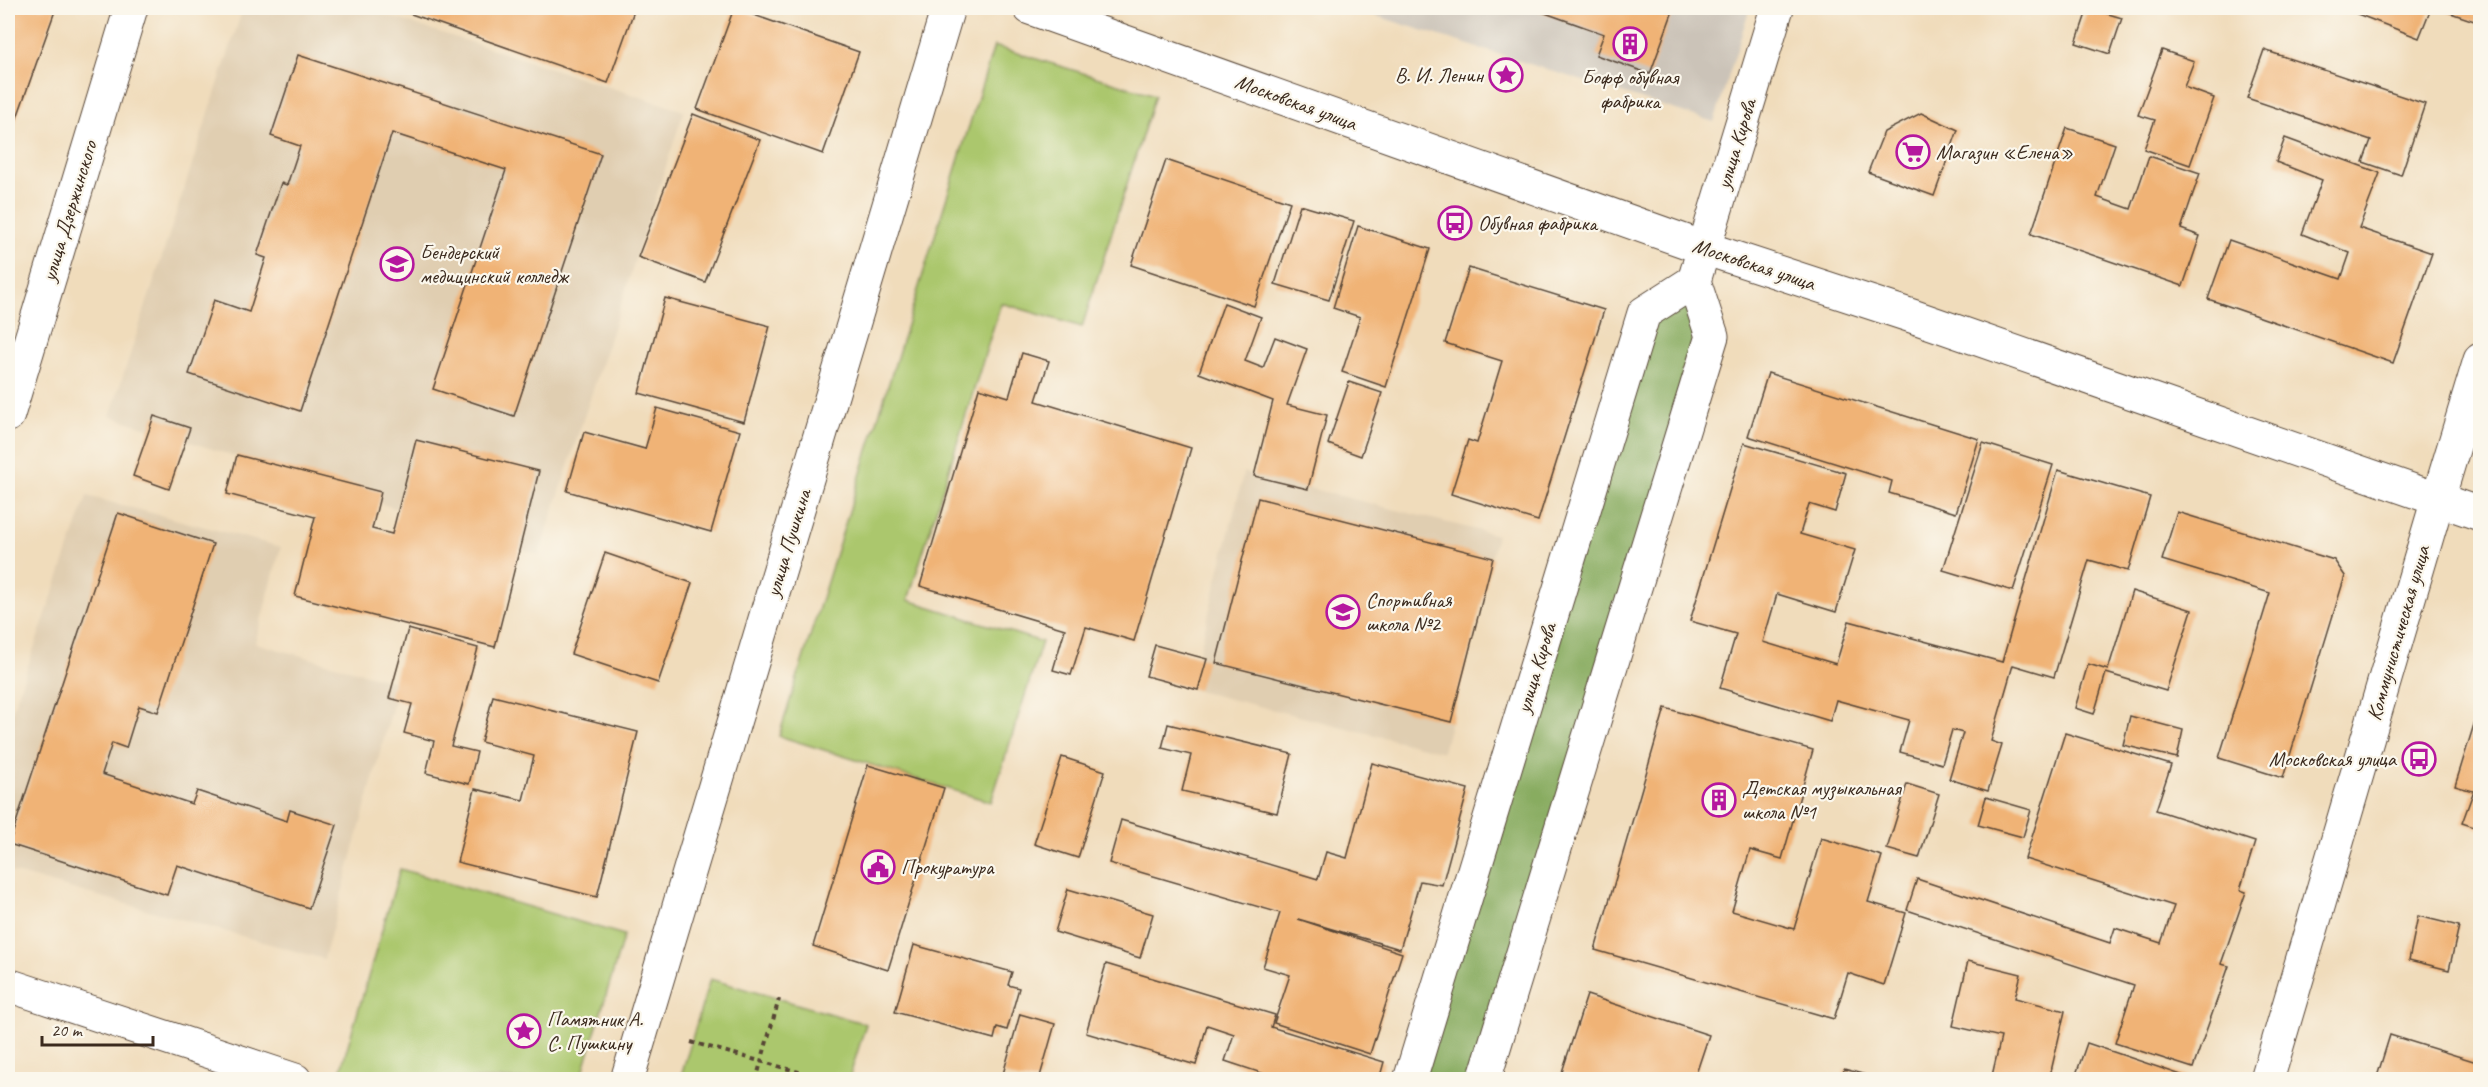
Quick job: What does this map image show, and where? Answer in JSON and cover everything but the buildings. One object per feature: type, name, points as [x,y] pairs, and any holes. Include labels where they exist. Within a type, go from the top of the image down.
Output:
[{"type":"street","name":"улица Дзержинского","points":[[8,415],[131,8]]},
{"type":"street","name":"улица Пушкина","points":[[627,1080],[948,8]]},
{"type":"street","name":"Московская улица","points":[[1030,8],[1704,248],[1911,316],[2481,514]]},
{"type":"street","name":"улица Кирова","points":[[1410,1080],[1644,313],[1694,281],[1777,8]]},
{"type":"street","points":[[1484,1080],[1712,336],[1694,281]]},
{"type":"street","name":"Коммунистическая улица","points":[[2267,1080],[2481,360]]},
{"type":"street","points":[[8,985],[295,1080]]},
{"type":"path","points":[[756,1080],[779,999]]},
{"type":"path","points":[[691,1042],[828,1080]]},
{"type":"shaded area","name":"Бендерский медицинский колледж","points":[[243,8],[364,8],[684,111],[539,555],[110,416]]},
{"type":"shaded area","points":[[1351,8],[1750,8],[1714,122]]},
{"type":"shaded area","name":"Спортивная школа №2","points":[[1244,472],[1497,535],[1443,752],[1190,689]]},
{"type":"shaded area","points":[[87,496],[281,547],[255,643],[399,683],[324,959],[8,871],[8,723]]},
{"type":"green space","points":[[994,46],[1155,95],[1082,327],[1001,303],[908,600],[1042,642],[991,802],[779,736]]},
{"type":"green space","points":[[1694,281],[1712,336],[1484,1079],[1410,1080],[1644,313]]},
{"type":"green space","points":[[400,869],[624,935],[581,1079],[338,1079]]},
{"type":"green space","points":[[710,979],[866,1024],[849,1079],[680,1079]]},
{"type":"place","name":"Бофф обувная фабрика","points":[[1630,44]]},
{"type":"place","name":"В. И. Ленин","points":[[1506,75]]},
{"type":"place","name":"Магазин «Елена»","points":[[1913,152]]},
{"type":"place","name":"Обувная фабрика","points":[[1455,223]]},
{"type":"place","name":"Бендерский медицинский колледж","points":[[397,264]]},
{"type":"place","name":"Спортивная школа №2","points":[[1343,612]]},
{"type":"place","name":"Московская улица","points":[[2419,759]]},
{"type":"place","name":"Детская музыкальная школа №1","points":[[1719,800]]},
{"type":"place","name":"Прокуратура","points":[[878,867]]},
{"type":"place","name":"Памятник А. С. Пушкину","points":[[524,1031]]}]
